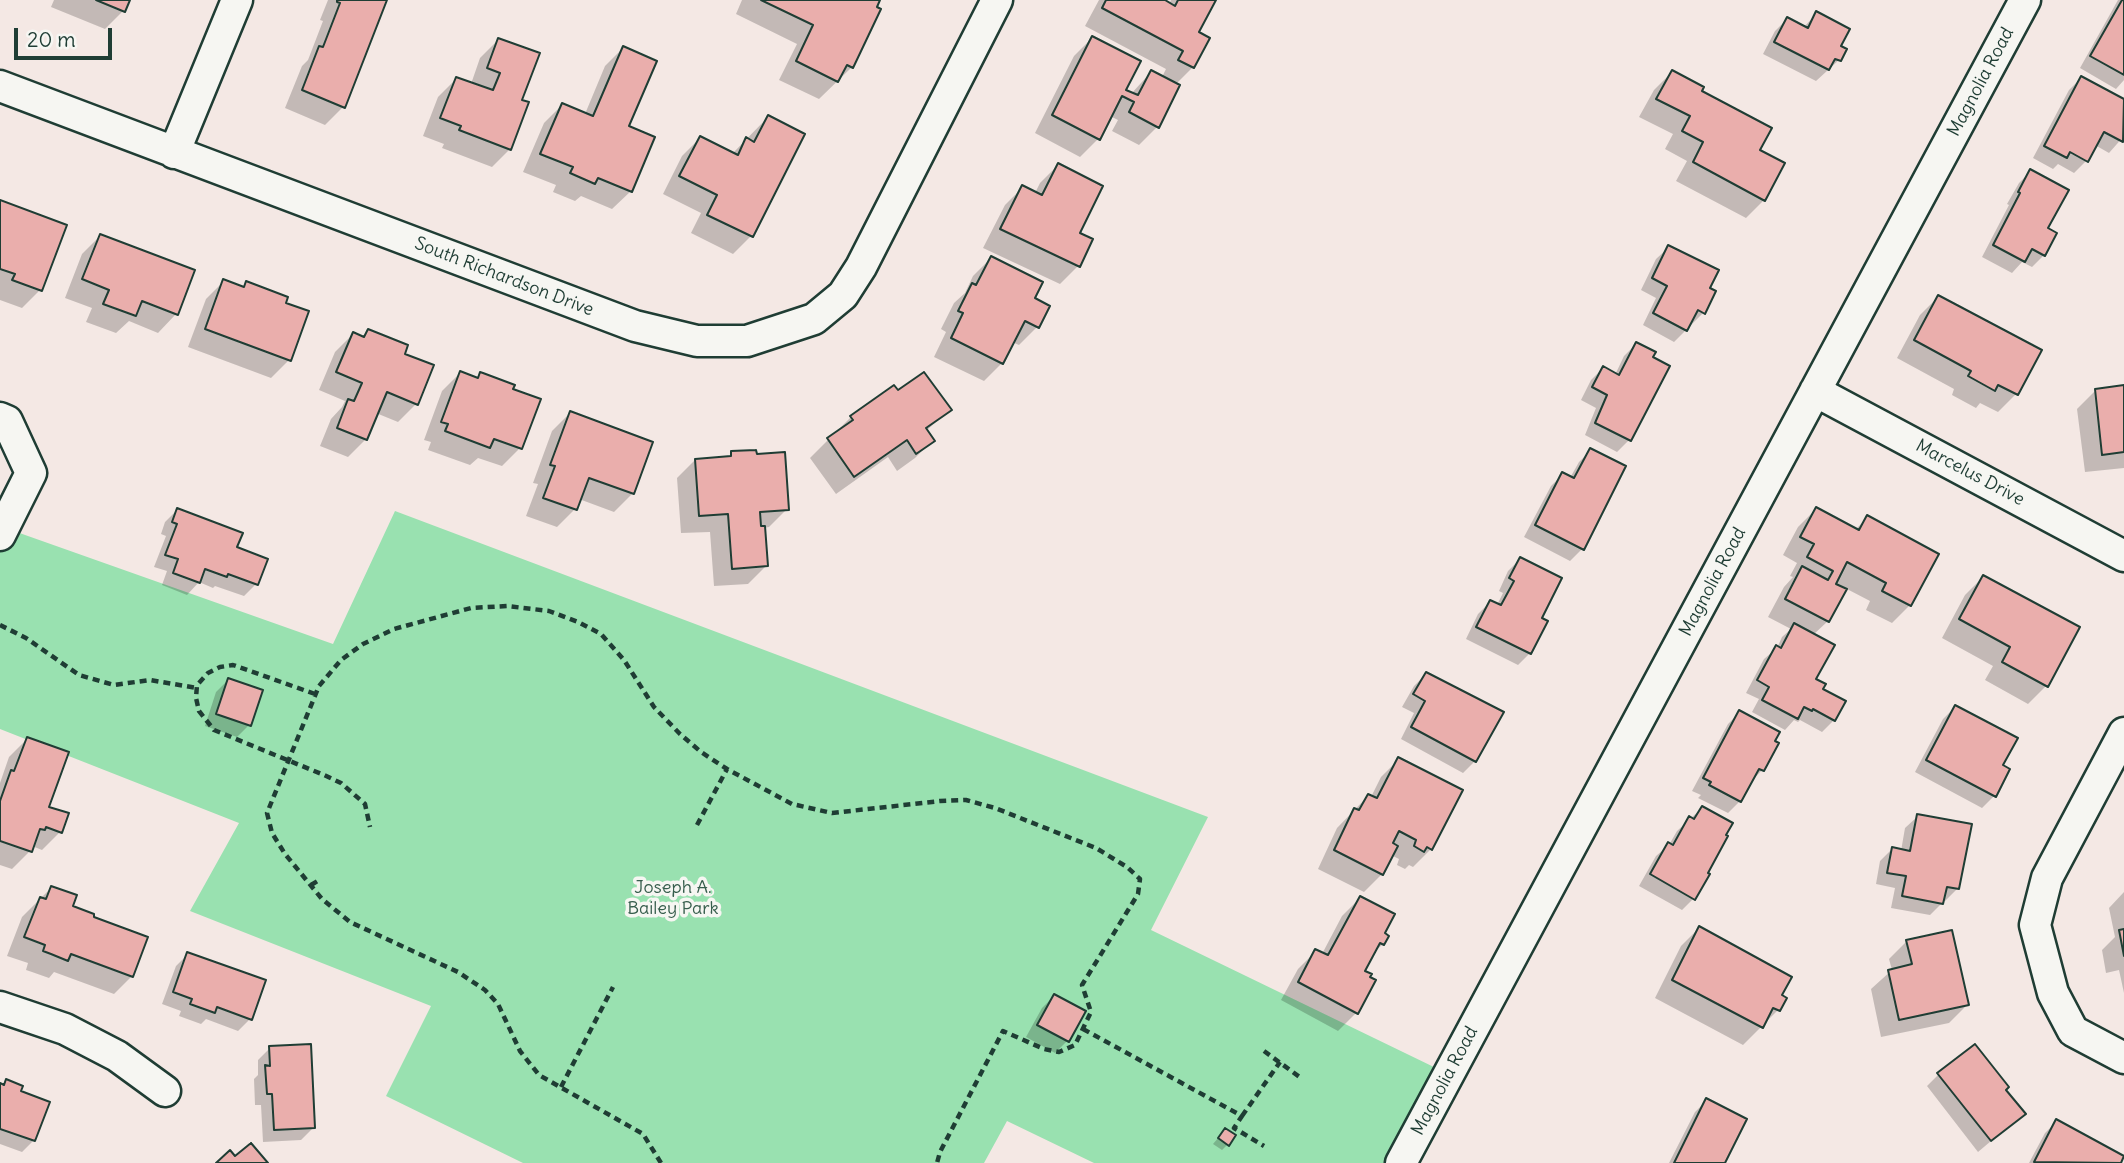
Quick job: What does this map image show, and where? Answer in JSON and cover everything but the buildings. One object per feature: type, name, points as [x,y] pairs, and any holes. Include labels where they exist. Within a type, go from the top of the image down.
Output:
[{"type":"street","points":[[174,153],[237,0]]},
{"type":"street","name":"South Richardson Drive","points":[[0,86],[635,326],[697,341],[747,341],[814,319],[843,295],[861,267],[996,0]]},
{"type":"street","name":"Magnolia Road","points":[[1401,1163],[2025,0]]},
{"type":"street","name":"Marcelus Drive","points":[[1815,391],[2124,556]]},
{"type":"street","points":[[0,418],[7,421],[31,473],[0,535]]},
{"type":"street","points":[[2124,733],[2047,878],[2035,925],[2053,993],[2073,1031],[2124,1058]]},
{"type":"street","points":[[0,1007],[65,1029],[117,1056],[165,1091]]},
{"type":"path","points":[[661,1163],[643,1134],[538,1075],[520,1051],[498,1004],[485,990],[458,972],[350,922],[323,899],[285,854],[272,833],[267,813],[319,686],[341,660],[363,644],[394,629],[471,608],[507,606],[549,611],[601,634],[624,660],[654,707],[701,752],[792,804],[832,813],[940,800],[966,800],[995,808],[1096,848],[1140,879],[1138,894],[1082,985],[1091,1013],[1076,1045],[1059,1052],[1044,1049],[1003,1031],[940,1152],[937,1163]]},
{"type":"path","points":[[0,625],[34,643],[79,675],[114,685],[150,680],[197,688]]},
{"type":"path","points":[[316,694],[233,665],[208,673],[197,685],[196,698],[199,711],[214,730],[324,775],[354,794],[365,804],[370,827]]},
{"type":"path","points":[[697,825],[727,769]]},
{"type":"path","points":[[311,885],[321,879]]},
{"type":"path","points":[[561,1087],[613,987]]},
{"type":"path","points":[[1083,1029],[1242,1116]]},
{"type":"path","points":[[1264,1051],[1301,1078]]},
{"type":"path","points":[[1264,1146],[1234,1128],[1280,1062]]},
{"type":"green space","name":"Joseph A. Bailey Park","points":[[395,511],[1208,817],[1151,930],[1438,1069],[1386,1163],[1094,1163],[1007,1121],[984,1163],[523,1163],[386,1096],[431,1006],[190,911],[239,823],[0,729],[0,551],[11,530],[333,644]]}]
